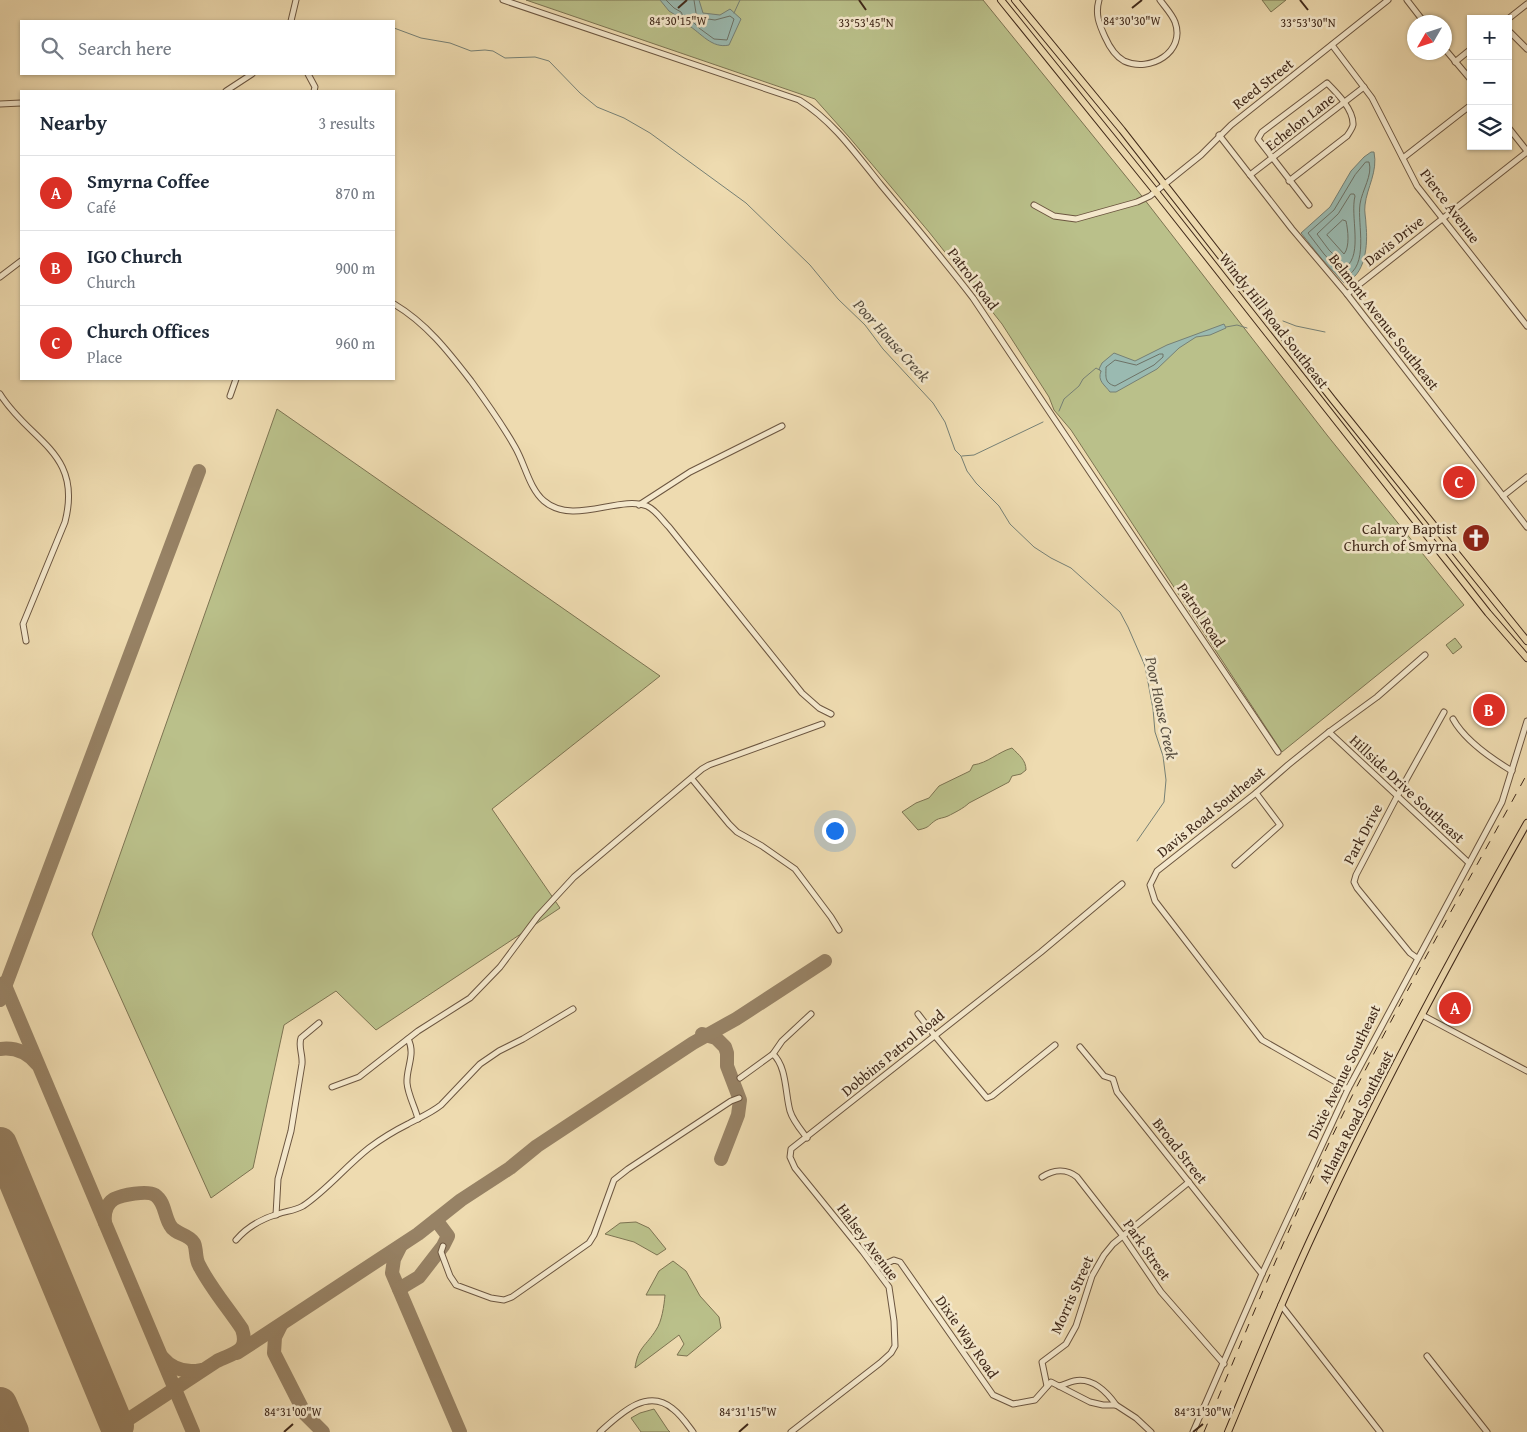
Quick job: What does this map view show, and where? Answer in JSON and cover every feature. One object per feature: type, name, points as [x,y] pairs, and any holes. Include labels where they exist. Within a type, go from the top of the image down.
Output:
[{"type":"main road","name":"Windy Hill Road Southeast","points":[[1001,0],[1156,192],[1471,591],[1527,658]]},
{"type":"main road","name":"Windy Hill Road Southeast","points":[[1015,0],[1527,641]]},
{"type":"main road","name":"Atlanta Road Southeast","points":[[1228,1432],[1281,1305],[1348,1160],[1422,1015],[1527,823]]},
{"type":"street","points":[[291,20],[296,0]]},
{"type":"street","name":"Patrol Road","points":[[503,0],[799,100],[822,116],[844,139],[973,298],[1278,752]]},
{"type":"street","points":[[1099,0],[1096,8],[1097,18],[1101,30],[1112,49],[1124,60],[1144,64],[1158,61],[1170,51],[1174,44],[1177,30],[1176,23],[1162,1]]},
{"type":"street","name":"Reed Street","points":[[1034,206],[1054,216],[1076,218],[1136,202],[1156,192],[1201,155],[1219,135],[1388,0]]},
{"type":"street","points":[[1407,0],[1419,15]]},
{"type":"street","points":[[1512,16],[1527,4]]},
{"type":"street","points":[[1512,34],[1527,49]]},
{"type":"street","name":"Pierce Avenue","points":[[1332,45],[1364,87],[1383,118],[1414,182],[1527,326]]},
{"type":"street","points":[[1455,62],[1467,52]]},
{"type":"street","points":[[1452,58],[1467,76]]},
{"type":"street","points":[[228,90],[250,75]]},
{"type":"street","points":[[308,75],[314,90]]},
{"type":"street","points":[[1289,181],[1347,136],[1353,125],[1351,113],[1327,83],[1262,132],[1258,139],[1289,181],[1309,206]]},
{"type":"street","name":"Echelon Lane","points":[[1250,175],[1364,87]]},
{"type":"street","points":[[0,104],[20,102]]},
{"type":"street","points":[[1403,158],[1470,105]]},
{"type":"street","points":[[1512,132],[1527,151]]},
{"type":"street","name":"Belmont Avenue Southeast","points":[[1219,135],[1347,294],[1527,527]]},
{"type":"street","name":"Davis Drive","points":[[1347,294],[1527,151]]},
{"type":"street","points":[[0,277],[20,262]]},
{"type":"street","points":[[395,305],[411,314],[450,354],[503,425],[520,456],[533,486],[543,500],[551,506],[574,510],[592,511],[639,504],[651,508],[662,519],[802,693],[819,708],[831,714]]},
{"type":"street","points":[[230,396],[236,380]]},
{"type":"street","points":[[0,394],[7,404],[56,455],[68,480],[69,504],[65,522],[23,624],[26,641]]},
{"type":"street","points":[[639,504],[690,472],[782,426]]},
{"type":"street","points":[[1503,496],[1527,477]]},
{"type":"street","name":"Davis Road Southeast","points":[[1348,1089],[1262,1040],[1154,900],[1150,885],[1157,871],[1256,793],[1329,732],[1377,697],[1425,655]]},
{"type":"street","name":"Park Drive","points":[[1417,958],[1410,953],[1356,888],[1354,882],[1397,796],[1444,712]]},
{"type":"street","points":[[1453,719],[1457,726],[1474,742],[1512,772]]},
{"type":"street","points":[[332,1086],[359,1076],[418,1031],[470,998],[500,967],[538,916],[574,877],[709,765],[822,724]]},
{"type":"street","name":"Dixie Avenue Southeast","points":[[1194,1432],[1262,1274],[1348,1089],[1502,802],[1526,724]]},
{"type":"street","name":"Hillside Drive Southeast","points":[[1329,732],[1469,863]]},
{"type":"street","points":[[692,779],[737,832],[762,846],[795,869],[840,930]]},
{"type":"street","points":[[1235,865],[1280,825],[1256,793]]},
{"type":"street","name":"Dobbins Patrol Road","points":[[791,1150],[1010,976],[1122,884]]},
{"type":"street","points":[[236,1240],[244,1230],[253,1224],[290,1212],[312,1200],[370,1147],[441,1105],[480,1064],[499,1051],[573,1009]]},
{"type":"street","points":[[740,1078],[773,1054],[782,1041],[811,1014]]},
{"type":"street","points":[[918,1014],[983,1096],[987,1098],[1055,1045]]},
{"type":"street","points":[[1422,1015],[1527,1071]]},
{"type":"street","points":[[276,1215],[278,1179],[291,1131],[302,1064],[303,1055],[300,1041],[319,1023]]},
{"type":"street","points":[[408,1039],[412,1048],[407,1081],[408,1091],[418,1119]]},
{"type":"street","name":"Broad Street","points":[[1080,1047],[1104,1076],[1113,1079],[1117,1092],[1262,1274]]},
{"type":"street","points":[[773,1054],[781,1068],[790,1113],[806,1138]]},
{"type":"street","points":[[443,1246],[441,1252],[450,1276],[456,1284],[492,1298],[504,1300],[512,1297],[589,1243],[594,1235],[614,1180],[628,1168],[669,1141],[730,1101],[739,1098]]},
{"type":"street","name":"Halsey Avenue","points":[[791,1150],[790,1157],[795,1168],[876,1268],[889,1287],[894,1320],[894,1346],[891,1354],[791,1432]]},
{"type":"street","name":"Park Street","points":[[1042,1177],[1051,1172],[1072,1173],[1123,1236],[1161,1292],[1224,1364]]},
{"type":"street","name":"Morris Street","points":[[1047,1386],[1042,1362],[1066,1344],[1076,1326],[1092,1276],[1098,1264],[1113,1244],[1189,1182]]},
{"type":"street","name":"Dixie Way Road","points":[[876,1268],[894,1260],[900,1262],[993,1395],[1013,1404],[1035,1400],[1047,1386]]},
{"type":"street","points":[[1281,1305],[1380,1432]]},
{"type":"street","points":[[1427,1356],[1487,1432]]},
{"type":"street","points":[[1059,1386],[1075,1380],[1093,1383],[1107,1392],[1116,1405],[1136,1418],[1151,1432]]},
{"type":"street","points":[[1047,1386],[1051,1382],[1090,1402],[1116,1405]]},
{"type":"street","points":[[600,1432],[634,1405],[650,1400],[657,1400],[675,1410],[694,1432]]},
{"type":"green space","points":[[526,0],[983,0],[1141,195],[1327,435],[1464,605],[1282,752],[1071,430],[1054,410],[1049,397],[1002,324],[929,232],[815,99]]},
{"type":"green space","points":[[1262,0],[1286,0],[1271,12]]},
{"type":"green space","points":[[277,409],[660,676],[492,809],[560,908],[376,1030],[336,991],[284,1025],[253,1168],[211,1198],[92,934]]},
{"type":"green space","points":[[1455,638],[1462,647],[1453,654],[1446,645]]},
{"type":"green space","points":[[1012,748],[1020,755],[1026,770],[1021,774],[1012,776],[1009,782],[969,803],[962,809],[937,819],[922,829],[918,830],[902,812],[916,803],[929,798],[939,786],[970,771],[973,765]]},
{"type":"green space","points":[[636,1222],[649,1228],[666,1249],[657,1255],[634,1242],[605,1234],[620,1223]]},
{"type":"green space","points":[[673,1261],[686,1271],[700,1296],[719,1317],[721,1328],[687,1356],[677,1355],[684,1344],[679,1335],[635,1368],[640,1351],[658,1326],[664,1304],[665,1295],[646,1295],[659,1271]]},
{"type":"green space","points":[[654,1409],[670,1432],[641,1432],[631,1418]]},
{"type":"water","points":[[660,0],[699,0],[703,13],[720,15],[730,9],[741,19],[729,45],[717,45],[678,19]]},
{"type":"water","points":[[1371,152],[1374,152],[1375,166],[1365,205],[1366,250],[1357,274],[1344,283],[1301,233],[1330,207],[1351,171]]},
{"type":"water","points":[[1224,324],[1226,328],[1210,335],[1196,337],[1179,348],[1157,369],[1116,392],[1110,392],[1100,378],[1101,371],[1099,369],[1102,363],[1114,353],[1135,361],[1167,345]]},
{"type":"waterway","points":[[734,13],[740,0]]},
{"type":"waterway","name":"Poor House Creek","points":[[395,28],[421,38],[450,43],[471,51],[493,51],[505,58],[535,57],[549,61],[580,93],[597,107],[624,118],[650,133],[746,203],[810,265],[838,299],[865,325],[883,349],[933,403],[945,422],[955,450],[961,456],[967,471],[999,506],[1010,524],[1034,547],[1071,568],[1120,612],[1128,627],[1145,666],[1155,732],[1163,756],[1166,780],[1164,802],[1137,841]]},
{"type":"waterway","points":[[1283,321],[1296,326],[1325,332]]},
{"type":"waterway","points":[[1226,327],[1237,325],[1247,328]]},
{"type":"waterway","points":[[1059,411],[1064,399],[1079,386],[1083,379],[1096,368],[1101,371]]},
{"type":"waterway","points":[[962,456],[974,455],[1043,422]]},
{"type":"taxiway","points":[[0,1000],[199,471]]},
{"type":"taxiway","points":[[237,1353],[418,1234],[461,1200],[510,1168],[537,1146],[693,1043],[736,1019],[825,961]]},
{"type":"taxiway","points":[[4,983],[193,1432]]},
{"type":"taxiway","points":[[702,1034],[716,1038],[725,1047],[727,1066],[740,1100],[738,1115],[721,1159]]},
{"type":"taxiway","points":[[0,1049],[20,1051],[37,1064]]},
{"type":"taxiway","points":[[105,1223],[106,1210],[114,1199],[141,1193],[155,1195],[161,1201],[172,1228],[188,1237],[194,1243],[197,1260],[203,1273],[242,1329],[244,1337],[242,1348],[234,1354],[217,1361],[109,1432]]},
{"type":"taxiway","points":[[399,1289],[419,1277],[443,1246],[448,1236],[436,1220]]},
{"type":"taxiway","points":[[400,1247],[394,1259],[392,1273],[460,1432]]},
{"type":"taxiway","points":[[281,1325],[275,1337],[274,1353],[305,1414],[323,1432]]},
{"type":"taxiway","points":[[162,1357],[170,1365],[180,1369],[190,1371],[201,1370]]},
{"type":"runway","points":[[0,1144],[117,1426]]},
{"type":"runway","points":[[0,1404],[12,1432]]},
{"type":"railway","points":[[1204,1432],[1289,1230],[1345,1110],[1412,983],[1527,774]]},
{"type":"place","name":"Church Offices","points":[[1459,482]]},
{"type":"place","name":"Calvary Baptist Church of Smyrna","points":[[1476,538]]},
{"type":"place","name":"IGO Church","points":[[1489,710]]},
{"type":"place","name":"Smyrna Coffee","points":[[1455,1008]]}]
